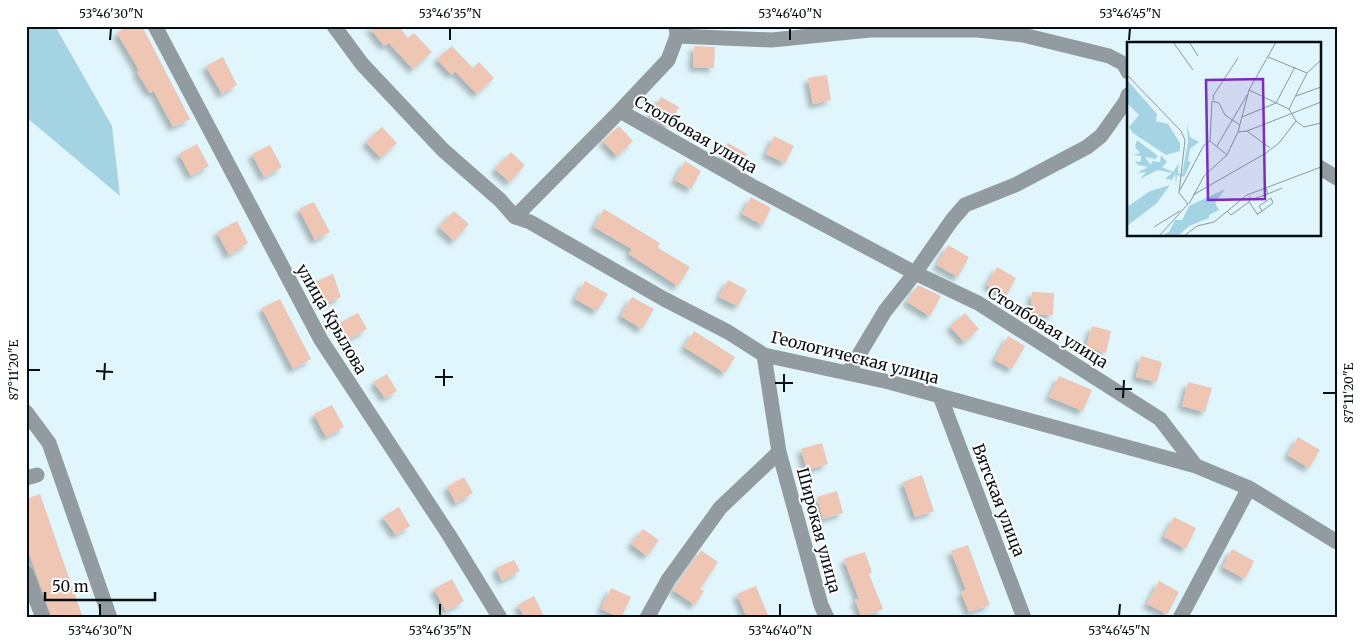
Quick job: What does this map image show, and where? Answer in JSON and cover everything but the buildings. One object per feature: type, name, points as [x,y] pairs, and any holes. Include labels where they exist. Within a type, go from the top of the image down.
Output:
[{"type":"street","name":"улица Крылова","points":[[155,26],[320,340],[449,535],[500,618]]},
{"type":"street","name":"Геологическая улица","points":[[334,26],[362,64],[443,150],[500,200],[515,217],[538,226],[664,299],[728,332],[764,355],[848,373],[940,396],[1196,466],[1249,488],[1337,542]]},
{"type":"street","points":[[515,217],[668,60],[677,31],[772,40],[870,30],[977,30],[1022,35],[1109,56],[1124,64],[1127,70]]},
{"type":"street","points":[[848,373],[885,311],[964,205],[1014,185],[1087,147],[1102,136],[1127,98]]},
{"type":"street","name":"Столбовая улица","points":[[620,111],[752,186],[915,273],[978,303],[1160,419],[1196,466]]},
{"type":"street","points":[[1320,168],[1337,178]]},
{"type":"street","name":"Широкая улица","points":[[764,355],[779,452],[826,618]]},
{"type":"street","name":"Вятская улица","points":[[940,396],[1024,618]]},
{"type":"street","points":[[26,412],[50,443],[110,618]]},
{"type":"street","points":[[647,618],[668,580],[720,508],[779,452]]},
{"type":"street","points":[[1180,618],[1249,488]]},
{"type":"street","points":[[26,574],[42,618]]},
{"type":"shaded area","points":[[26,26],[55,26],[112,126],[120,196],[26,117]]}]
